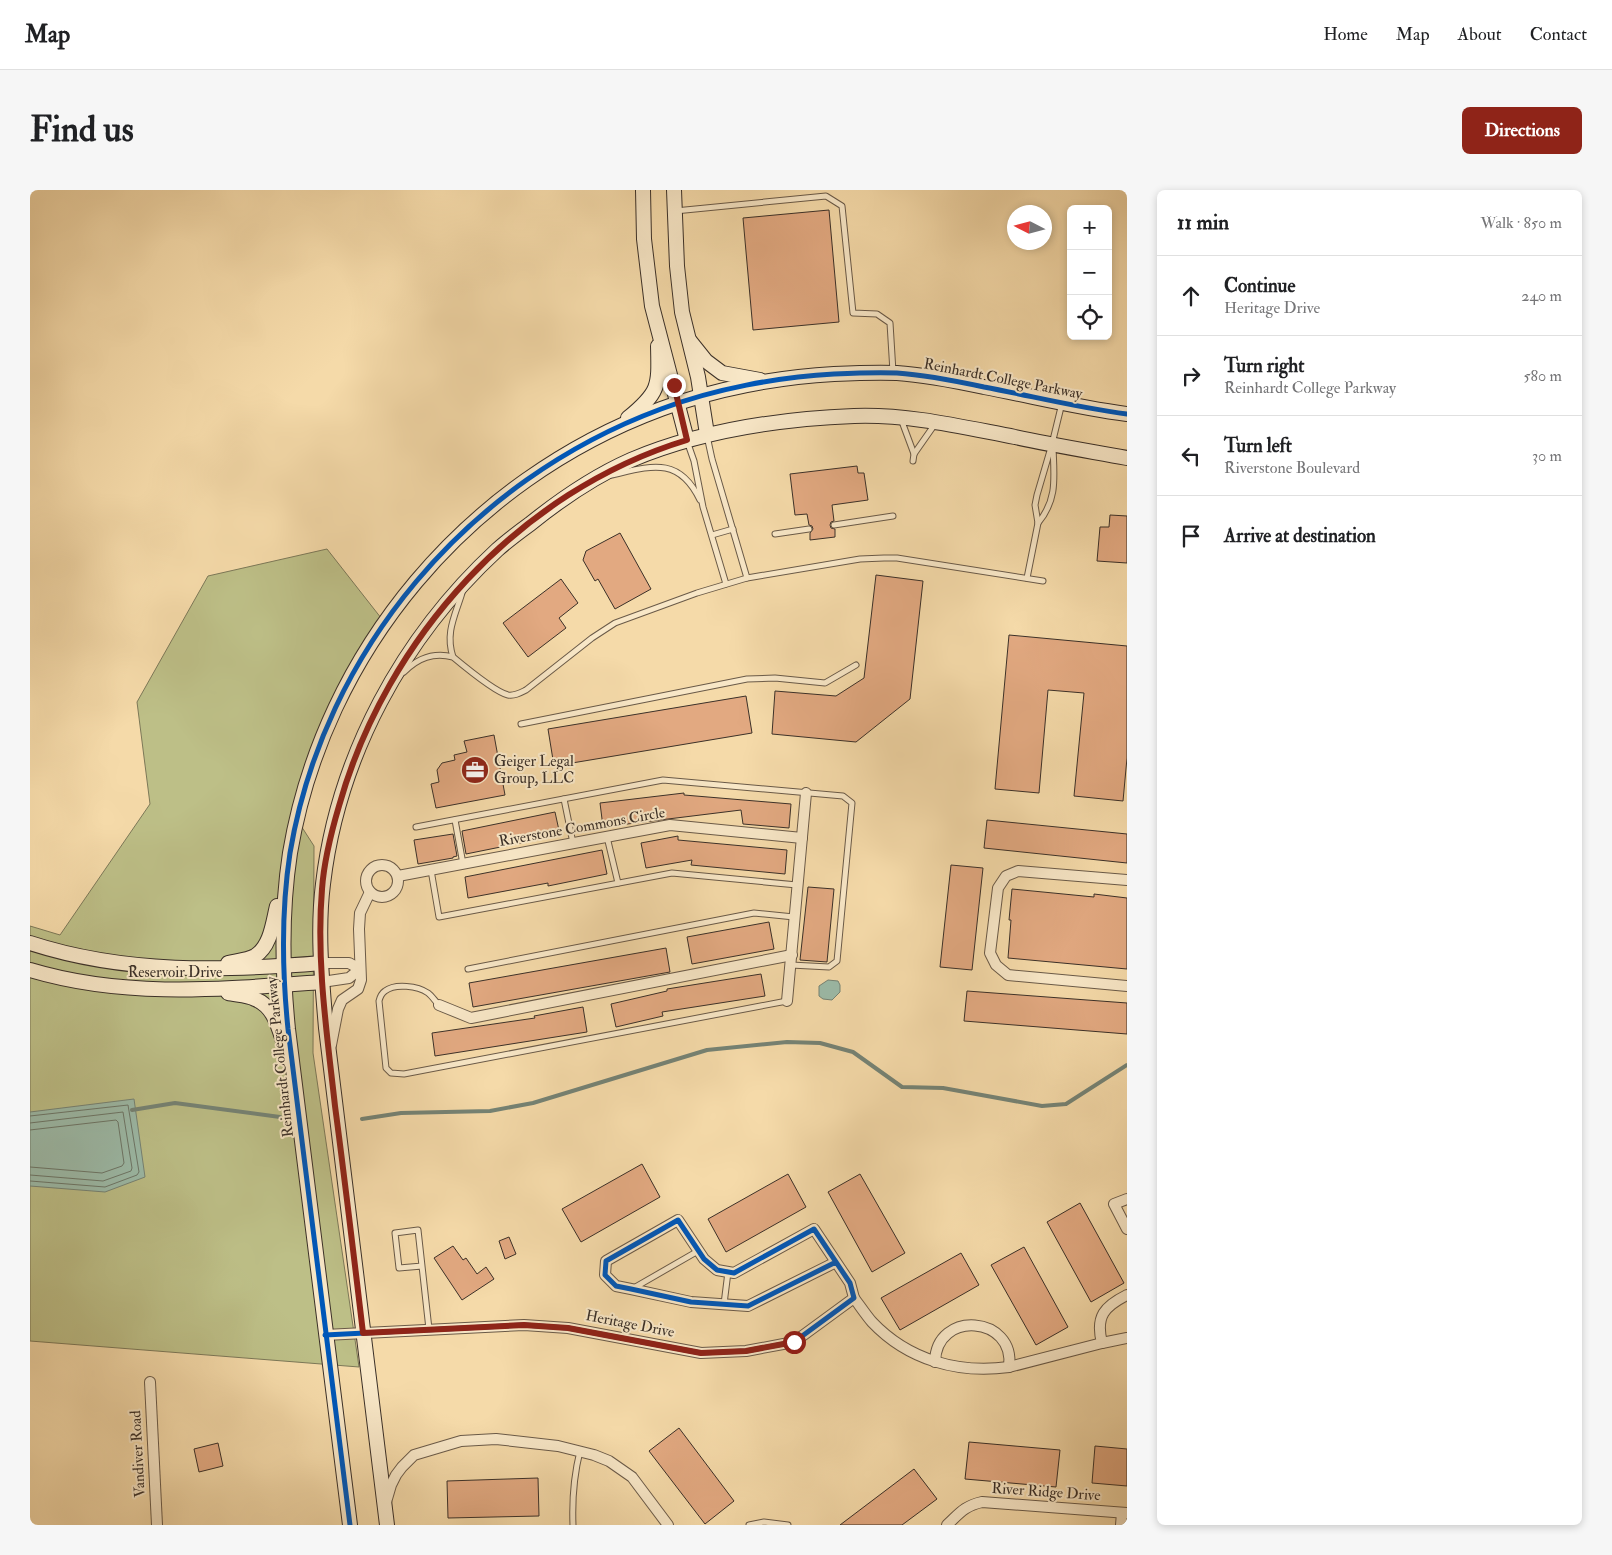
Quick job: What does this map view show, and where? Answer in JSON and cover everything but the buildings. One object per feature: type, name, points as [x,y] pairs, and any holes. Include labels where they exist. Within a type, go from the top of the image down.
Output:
[{"type":"street","points":[[643,190],[644,239],[652,306],[687,440]]},
{"type":"street","points":[[674,190],[679,289],[687,337],[698,377],[707,434]]},
{"type":"street","points":[[618,427],[644,405],[653,394],[659,377],[657,323]]},
{"type":"street","points":[[687,337],[706,362],[722,373],[770,382]]},
{"type":"street","name":"Reinhardt College Parkway","points":[[350,1525],[283,984],[283,918],[291,852],[300,808],[312,765],[338,702],[358,663],[400,600],[449,544],[472,523],[505,496],[562,456],[618,427],[660,409],[701,396],[744,386],[831,374],[893,373],[948,379],[1127,414]]},
{"type":"street","points":[[387,1525],[329,1057],[322,982],[322,888],[327,852],[344,786],[369,723],[386,690],[424,631],[465,582],[498,549],[561,500],[629,461],[707,434],[780,421],[856,416],[900,418],[936,422],[1127,458]]},
{"type":"street","points":[[788,1001],[806,793]]},
{"type":"street","name":"Riverstone Commons Circle","points":[[398,876],[670,825],[802,838]]},
{"type":"street","points":[[204,968],[254,956],[265,947],[271,931],[291,852]]},
{"type":"street","points":[[381,864],[388,866],[398,876],[396,890],[390,895],[376,896],[370,892],[367,885],[366,878],[374,866],[381,864]]},
{"type":"street","points":[[1127,880],[1018,871],[1006,876],[998,888],[990,953],[996,965],[1008,975],[1127,986]]},
{"type":"street","points":[[329,1057],[338,1009],[342,1000],[358,988],[362,980],[360,969],[360,913],[370,892]]},
{"type":"street","name":"Reservoir Drive","points":[[30,943],[70,955],[112,963],[156,967],[204,968],[322,963]]},
{"type":"street","points":[[439,1005],[471,1018],[791,960]]},
{"type":"street","points":[[322,963],[349,964],[360,969]]},
{"type":"street","points":[[322,982],[349,978],[360,969]]},
{"type":"street","name":"Reservoir Drive","points":[[30,970],[103,986],[171,990],[322,982]]},
{"type":"street","points":[[210,989],[255,999],[270,1009],[278,1025],[294,1074]]},
{"type":"street","points":[[1127,1199],[1114,1204],[1127,1229]]},
{"type":"street","points":[[836,1262],[748,1306],[691,1302],[616,1286],[605,1275],[606,1261],[678,1220],[704,1259],[717,1270],[734,1274],[814,1228],[850,1283],[854,1298],[872,1322],[892,1339],[920,1356],[935,1362],[971,1369],[994,1369],[1127,1338]]},
{"type":"street","points":[[1102,1343],[1099,1332],[1102,1314],[1112,1303],[1127,1294]]},
{"type":"street","name":"Heritage Drive","points":[[325,1335],[524,1325],[559,1327],[701,1353],[746,1351],[794,1342],[854,1298]]},
{"type":"street","points":[[935,1362],[935,1353],[946,1335],[958,1327],[972,1324],[986,1327],[998,1335],[1006,1347],[1010,1361],[1009,1367]]},
{"type":"street","name":"Vandiver Road","points":[[150,1382],[157,1525]]},
{"type":"street","points":[[385,1508],[391,1485],[402,1467],[414,1455],[461,1441],[496,1439],[558,1446],[580,1451],[608,1461],[632,1477],[668,1525]]},
{"type":"street","name":"River Ridge Drive","points":[[946,1525],[964,1508],[982,1502],[1124,1513],[1121,1525]]},
{"type":"lane","points":[[675,211],[826,196],[842,206],[854,313],[877,314],[890,323],[893,373]]},
{"type":"lane","points":[[1027,578],[1038,523],[1037,495],[1062,402]]},
{"type":"lane","points":[[900,418],[914,454]]},
{"type":"lane","points":[[913,461],[914,454],[936,422]]},
{"type":"lane","points":[[707,434],[712,459],[747,578]]},
{"type":"lane","points":[[687,440],[694,462],[703,507]]},
{"type":"lane","points":[[1038,523],[1049,507],[1053,489],[1052,444]]},
{"type":"lane","points":[[594,480],[646,467],[674,470],[684,476],[694,487],[703,507],[726,584]]},
{"type":"lane","points":[[834,525],[894,516]]},
{"type":"lane","points":[[775,534],[809,528]]},
{"type":"lane","points":[[712,535],[732,529]]},
{"type":"lane","points":[[386,690],[420,658],[436,655],[453,657],[497,691],[515,695],[526,690],[585,643],[615,623],[747,578],[860,559],[897,558],[1043,581]]},
{"type":"lane","points":[[453,657],[450,647],[450,628],[465,582]]},
{"type":"lane","points":[[521,724],[747,679],[775,678],[825,683],[856,666]]},
{"type":"lane","points":[[416,827],[663,780],[843,796],[852,803],[837,960],[829,967],[791,960]]},
{"type":"lane","points":[[564,799],[573,843]]},
{"type":"lane","points":[[455,820],[463,864]]},
{"type":"lane","points":[[607,837],[618,883]]},
{"type":"lane","points":[[431,870],[439,917],[672,873],[798,885]]},
{"type":"lane","points":[[468,969],[754,913],[795,917]]},
{"type":"lane","points":[[439,1005],[428,993],[411,988],[392,988],[386,990],[381,995],[379,1001],[386,1068],[391,1073],[413,1072],[788,1001]]},
{"type":"lane","points":[[422,1266],[399,1268],[395,1233],[418,1230],[422,1266],[429,1329]]},
{"type":"lane","points":[[631,1289],[699,1251]]},
{"type":"lane","points":[[724,1304],[728,1272]]},
{"type":"lane","points":[[573,1525],[572,1510],[576,1469],[580,1451]]},
{"type":"lane","points":[[749,1525],[764,1522],[788,1525]]},
{"type":"green space","points":[[327,549],[385,623],[325,727],[296,818],[314,846],[313,1053],[359,1367],[30,1341],[30,926],[60,935],[150,804],[137,702],[208,576]]},
{"type":"water","points":[[828,980],[838,981],[840,985],[840,992],[832,1000],[823,999],[819,996],[819,986]]},
{"type":"water","points":[[134,1099],[145,1177],[105,1192],[30,1186],[30,1112]]},
{"type":"waterway","points":[[362,1119],[401,1113],[490,1111],[533,1103],[707,1050],[787,1042],[820,1043],[853,1052],[902,1087],[943,1088],[1042,1106],[1066,1104],[1127,1065]]},
{"type":"waterway","points":[[132,1110],[175,1103],[280,1117]]},
{"type":"cycle path","points":[[350,1525],[288,1029],[284,963],[284,919],[290,853],[308,779],[335,708],[372,642],[416,582],[468,527],[527,480],[591,440],[681,402],[724,390],[769,381],[834,374],[889,373],[941,378],[1127,414]]},
{"type":"cycle path","points":[[325,1335],[524,1325],[568,1328],[701,1353],[746,1351],[794,1342],[854,1298],[850,1283],[814,1229],[734,1273],[717,1270],[704,1259],[678,1220],[606,1261],[605,1275],[616,1286],[691,1302],[748,1306],[836,1262]]},
{"type":"place","name":"Geiger Legal Group, LLC","points":[[475,770]]},
{"type":"route","points":[[674,385],[687,440],[629,461],[561,500],[498,549],[465,582],[424,631],[386,690],[369,723],[344,786],[327,852],[322,888],[322,982],[329,1057],[363,1333],[524,1325],[568,1328],[701,1353],[746,1351],[794,1342]]}]
